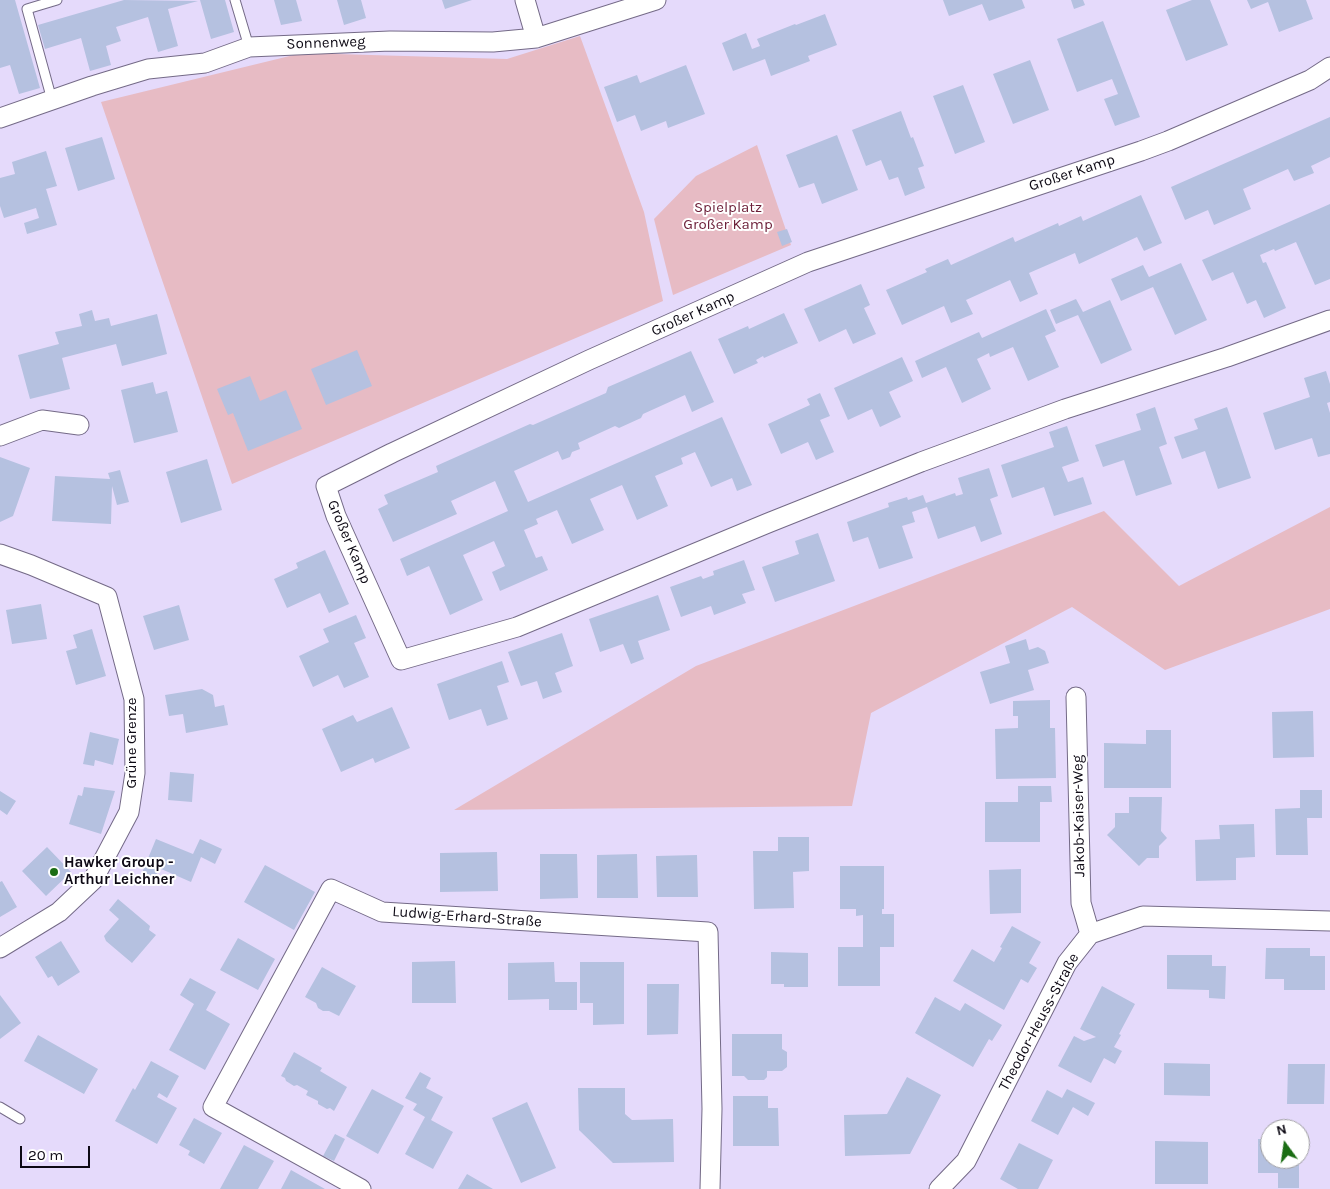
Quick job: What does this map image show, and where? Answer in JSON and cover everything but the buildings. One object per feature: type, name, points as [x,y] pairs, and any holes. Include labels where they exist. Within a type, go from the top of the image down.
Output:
[{"type":"street","points":[[525,0],[536,38]]},
{"type":"street","name":"Sonnenweg","points":[[0,118],[148,69],[205,63],[249,47],[390,41],[493,42],[536,38],[656,0]]},
{"type":"street","name":"Großer Kamp","points":[[1330,67],[1310,80],[1168,141],[808,262],[589,360],[326,486],[336,516],[401,660],[517,627],[921,462],[1065,409],[1227,357],[1330,320]]},
{"type":"street","points":[[0,436],[42,420],[79,425]]},
{"type":"street","name":"Grüne Grenze","points":[[0,554],[107,597],[134,699],[135,773],[129,812],[93,880],[59,912],[0,948]]},
{"type":"street","name":"Jakob-Kaiser-Weg","points":[[1076,697],[1081,903],[1090,934]]},
{"type":"street","name":"Ludwig-Erhard-Straße","points":[[360,1189],[213,1107],[331,889],[382,912],[708,932],[712,1109],[710,1189]]},
{"type":"street","points":[[1090,934],[1143,916],[1330,921]]},
{"type":"street","name":"Theodor-Heuss-Straße","points":[[939,1189],[966,1161],[1067,963],[1090,934]]},
{"type":"lane","points":[[52,100],[27,9],[58,0]]},
{"type":"lane","points":[[235,0],[249,47]]},
{"type":"lane","points":[[0,1107],[20,1119]]},
{"type":"green space","points":[[580,36],[644,212],[663,301],[232,484],[101,102],[302,53],[507,59]]},
{"type":"green space","name":"Spielplatz Großer Kamp","points":[[757,145],[791,245],[673,295],[654,219],[696,176]]},
{"type":"green space","points":[[1330,507],[1330,609],[1165,670],[1072,607],[871,713],[852,806],[454,810],[696,666],[1104,511],[1179,586]]},
{"type":"place","name":"Hawker Group - Arthur Leichner","points":[[54,872]]}]
